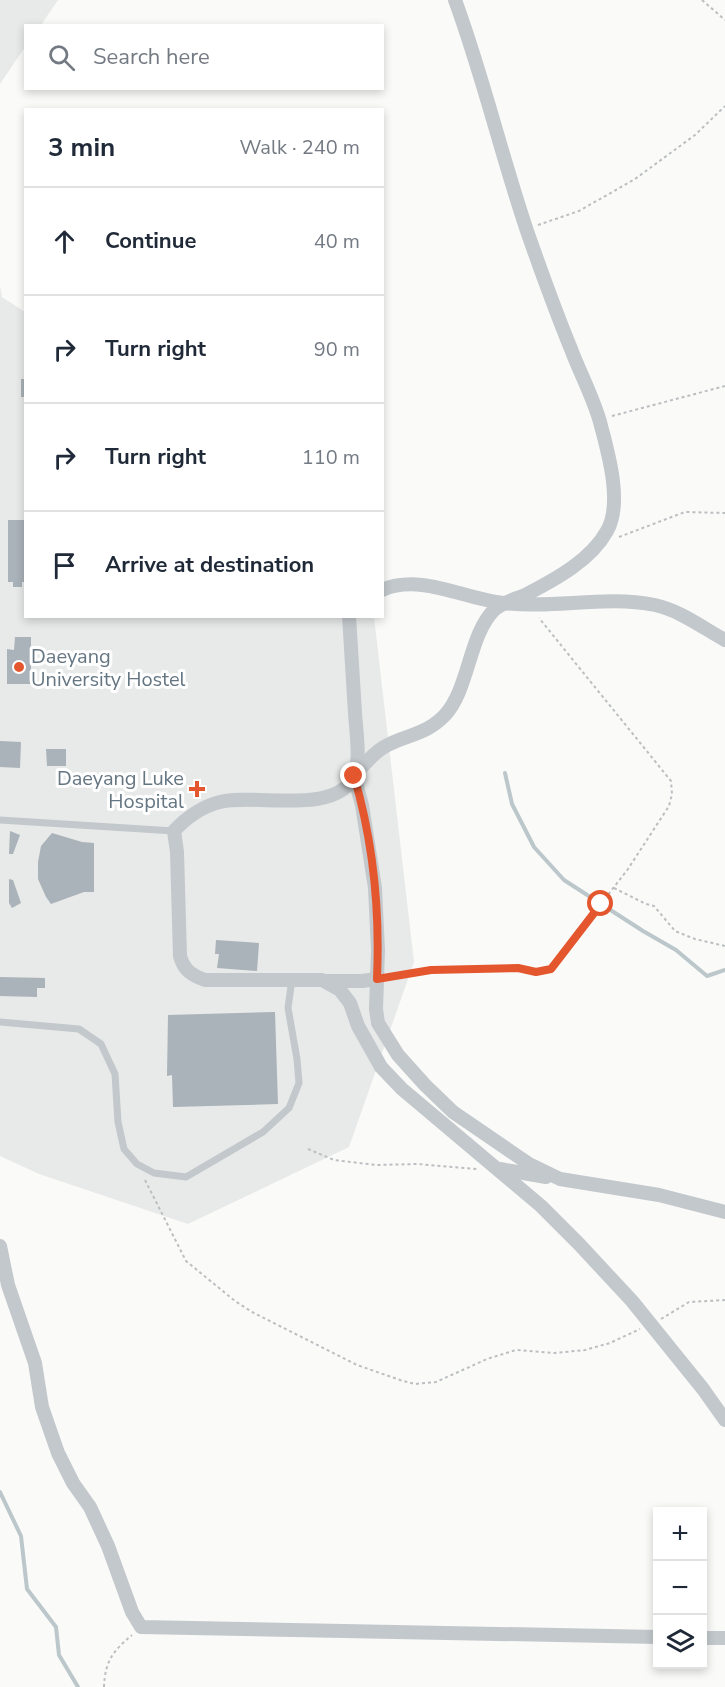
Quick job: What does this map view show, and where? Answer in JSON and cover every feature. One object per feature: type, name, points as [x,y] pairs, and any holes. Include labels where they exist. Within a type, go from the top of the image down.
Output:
[{"type":"street","points":[[377,979],[362,981],[204,980],[193,976],[183,967],[180,956],[177,852],[174,831],[184,820],[220,802],[302,800],[330,797],[343,790],[372,756],[385,746],[431,728],[447,713],[458,693],[483,626],[493,611],[503,603],[529,593],[566,571],[600,543],[609,529],[614,512],[614,489],[599,420],[561,326],[527,229],[476,60],[455,0]]},
{"type":"street","points":[[384,589],[393,585],[414,584],[503,603],[627,601],[658,606],[683,616],[725,640]]},
{"type":"street","points":[[349,618],[358,753],[354,776],[362,806],[375,888],[378,1023]]},
{"type":"street","points":[[322,980],[340,990],[350,1003],[378,1023],[398,1055],[453,1113],[529,1164],[560,1179]]},
{"type":"street","points":[[350,1003],[358,1026],[381,1067],[402,1089],[541,1206],[579,1244],[651,1324],[725,1420]]},
{"type":"street","points":[[498,1169],[660,1195],[725,1212]]},
{"type":"street","points":[[0,1246],[8,1285],[34,1364],[42,1407],[58,1453],[73,1483],[90,1507],[108,1546],[132,1612],[141,1627],[653,1637]]},
{"type":"street","points":[[707,1638],[725,1638]]},
{"type":"lane","points":[[0,820],[174,831]]},
{"type":"lane","points":[[0,1022],[79,1029],[101,1044],[115,1074],[118,1122],[124,1149],[137,1164],[154,1173],[186,1177],[263,1132],[289,1108],[299,1083],[288,1008],[292,979]]},
{"type":"path","points":[[702,0],[725,20]]},
{"type":"path","points":[[527,229],[579,211],[635,178],[695,135],[725,106]]},
{"type":"path","points":[[599,420],[725,386]]},
{"type":"path","points":[[600,543],[685,512],[725,513]]},
{"type":"path","points":[[377,979],[442,970],[518,968],[536,972],[551,969],[628,869],[669,806],[672,794],[671,781],[528,604]]},
{"type":"path","points":[[614,888],[654,906],[675,931],[725,946]]},
{"type":"path","points":[[308,1149],[334,1160],[498,1169]]},
{"type":"path","points":[[137,1164],[186,1261],[235,1301],[252,1312],[357,1365],[415,1384],[436,1382],[487,1359],[516,1350],[555,1353],[585,1350],[610,1343],[651,1324],[689,1302],[725,1300]]},
{"type":"path","points":[[104,1687],[105,1672],[110,1659],[120,1646],[141,1627]]},
{"type":"shaded area","points":[[0,0],[58,0],[42,24],[24,24],[24,48],[0,84]]},
{"type":"shaded area","name":"Daeyang Luke Hospital","points":[[0,286],[2,297],[24,311],[24,618],[374,618],[414,962],[349,1147],[188,1224],[39,1174],[0,1156]]},
{"type":"building","points":[[21,379],[24,379],[24,397],[21,397]]},
{"type":"building","points":[[8,520],[24,520],[24,582],[22,582],[22,587],[13,587],[13,582],[8,582]]},
{"type":"building","name":"Daeyang University Hostel","points":[[15,637],[31,637],[31,684],[7,684],[7,649],[14,650]]},
{"type":"building","points":[[0,741],[21,742],[20,768],[0,767]]},
{"type":"building","points":[[46,749],[66,749],[66,766],[47,766]]},
{"type":"building","points":[[10,831],[20,835],[13,854],[9,854]]},
{"type":"building","points":[[52,833],[82,842],[94,843],[94,892],[84,892],[51,904],[46,897],[38,879],[38,862],[41,846]]},
{"type":"building","points":[[9,879],[13,880],[21,903],[12,908],[9,903]]},
{"type":"building","points":[[216,940],[259,943],[257,971],[217,968],[219,954],[215,954]]},
{"type":"building","points":[[0,977],[45,978],[45,988],[37,988],[37,997],[0,996]]},
{"type":"building","points":[[275,1012],[278,1104],[173,1107],[172,1075],[167,1076],[168,1015]]},
{"type":"waterway","points":[[505,773],[512,804],[534,847],[564,880],[676,950],[707,976],[725,970]]},
{"type":"waterway","points":[[0,1492],[21,1536],[27,1589],[56,1627],[59,1655],[78,1687]]},
{"type":"place","name":"Daeyang University Hostel","points":[[19,667]]},
{"type":"place","name":"Daeyang Luke Hospital","points":[[197,789]]},
{"type":"route","points":[[354,776],[362,806],[375,888],[377,979],[431,970],[518,968],[536,972],[551,969],[601,904]]}]
